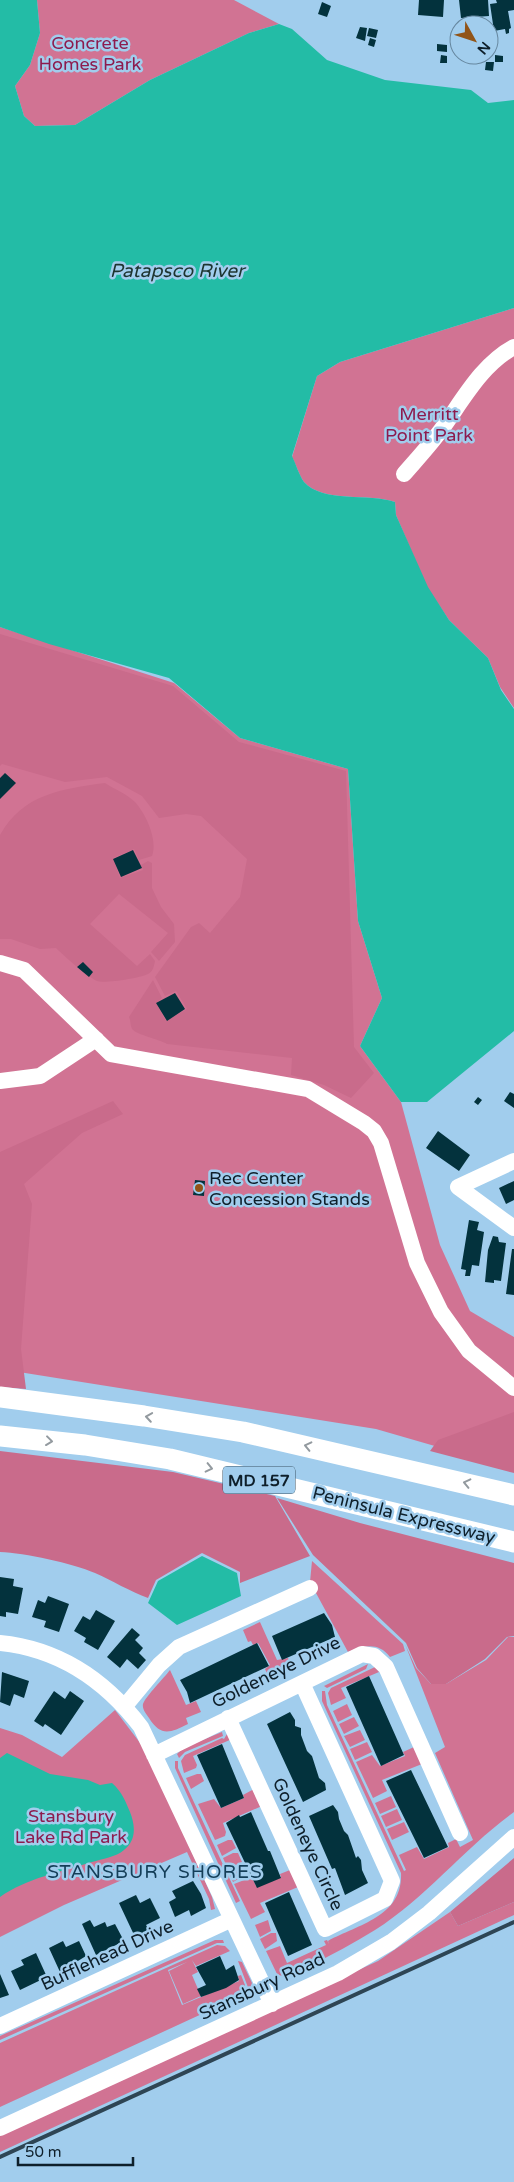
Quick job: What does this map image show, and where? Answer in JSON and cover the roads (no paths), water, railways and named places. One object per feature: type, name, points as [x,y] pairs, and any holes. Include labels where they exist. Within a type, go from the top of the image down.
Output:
[{"type":"main road","name":"MD 157","points":[[0,1397],[144,1416],[243,1432],[514,1494]]},
{"type":"main road","name":"Peninsula Expressway","points":[[0,1436],[85,1445],[170,1459],[514,1542]]},
{"type":"street","points":[[404,474],[441,431],[481,374],[494,361],[514,347]]},
{"type":"street","points":[[0,963],[24,970],[111,1054],[308,1089],[334,1107],[364,1123],[374,1132],[381,1144],[416,1263],[441,1312],[469,1351],[514,1388]]},
{"type":"street","points":[[0,1081],[40,1076],[96,1040]]},
{"type":"street","points":[[514,1161],[458,1187],[514,1228]]},
{"type":"street","points":[[124,1706],[159,1665],[179,1647],[310,1588]]},
{"type":"street","points":[[0,1643],[34,1649],[58,1657],[102,1684],[124,1706],[140,1727],[230,1920],[272,2004]]},
{"type":"street","name":"Goldeneye Drive","points":[[154,1755],[362,1654],[374,1656],[386,1667],[460,1833]]},
{"type":"street","name":"Goldeneye Circle","points":[[228,1718],[325,1929],[385,1899],[392,1881],[302,1683]]},
{"type":"street","name":"Stansbury Road","points":[[0,2128],[272,2004],[338,1972],[391,1942],[429,1913],[514,1837]]},
{"type":"street","name":"Bufflehead Drive","points":[[0,2026],[230,1920]]},
{"type":"water","name":"Patapsco River","points":[[0,0],[37,0],[40,33],[30,65],[15,86],[24,116],[35,126],[75,125],[150,80],[249,33],[279,24],[292,29],[327,60],[385,80],[471,90],[488,103],[514,100],[514,308],[340,362],[317,376],[292,456],[302,479],[312,489],[334,495],[385,499],[395,502],[396,515],[428,587],[449,620],[488,658],[501,690],[514,709],[514,1031],[427,1102],[401,1102],[360,1046],[382,998],[358,921],[348,769],[240,738],[169,678],[49,644],[0,627]]},
{"type":"water","points":[[202,1556],[237,1573],[241,1596],[177,1625],[148,1603],[158,1581]]},
{"type":"water","points":[[7,1753],[50,1774],[88,1780],[100,1785],[112,1783],[123,1796],[132,1817],[134,1832],[131,1842],[121,1852],[113,1856],[33,1880],[10,1890],[0,1897],[0,1758]]},
{"type":"railway","points":[[0,2157],[514,1922]]},
{"type":"place","name":"Rec Center Concession Stands","points":[[199,1188]]},
{"type":"district","name":"STANSBURY SHORES","points":[[155,1871]]},
{"type":"park label","name":"Concrete Homes Park","points":[[90,53]]},
{"type":"park label","name":"Merritt Point Park","points":[[429,424]]},
{"type":"park label","name":"Stansbury Lake Rd Park","points":[[71,1826]]}]
